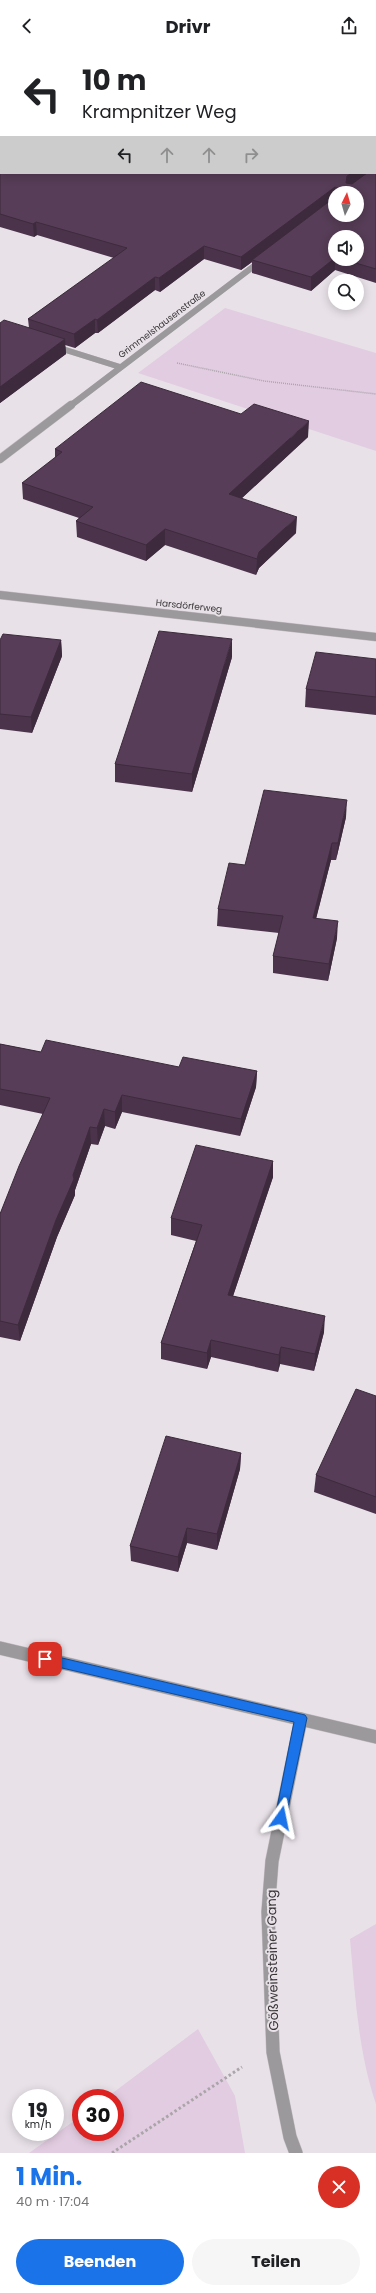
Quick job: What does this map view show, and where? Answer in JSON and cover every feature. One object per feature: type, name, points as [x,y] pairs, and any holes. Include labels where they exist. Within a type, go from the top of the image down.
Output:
[{"type":"street","name":"Grimmelshausenstraße","points":[[0,459],[266,256]]},
{"type":"street","points":[[45,343],[120,367]]},
{"type":"street","name":"Harsdörferweg","points":[[0,595],[376,637]]},
{"type":"street","points":[[0,1648],[376,1736]]},
{"type":"street","name":"Gößweinsteiner Gang","points":[[296,2153],[290,2137],[273,2052],[268,1912],[272,1861],[301,1718]]},
{"type":"path","points":[[140,352],[170,361],[264,381],[376,394]]},
{"type":"path","points":[[112,2153],[246,2064],[273,2052]]},
{"type":"shaded area","points":[[225,308],[376,353],[376,451],[138,373]]},
{"type":"shaded area","points":[[376,1924],[376,2104],[361,2043],[350,1939]]},
{"type":"shaded area","points":[[198,2029],[235,2096],[245,2153],[29,2153],[46,2141],[64,2141],[64,2128],[72,2122],[72,2141],[124,2141],[124,2089],[118,2089]]},
{"type":"building","points":[[0,174],[350,174],[347,176],[346,183],[352,184],[366,174],[376,174],[376,269],[364,265],[364,230],[328,230],[328,264],[311,277],[252,260],[328,202],[328,222],[364,222],[364,186],[328,186],[328,192],[241,257],[204,246],[159,278],[155,277],[97,320],[95,319],[74,334],[28,319],[127,248],[36,222],[33,224],[0,214]]},
{"type":"building","points":[[4,320],[65,339],[0,387],[0,323]]},
{"type":"building","points":[[141,382],[241,414],[254,404],[309,421],[229,494],[297,517],[259,552],[257,559],[165,529],[146,545],[76,521],[93,507],[22,483],[62,452],[55,449]]},
{"type":"building","points":[[159,631],[232,639],[192,774],[115,764]]},
{"type":"building","points":[[3,634],[61,640],[31,717],[0,714],[0,640]]},
{"type":"building","points":[[316,652],[376,659],[376,697],[306,689]]},
{"type":"building","points":[[264,790],[347,800],[338,843],[332,843],[313,918],[338,921],[329,964],[273,956],[283,916],[218,909],[229,863],[245,865]]},
{"type":"building","points":[[46,1040],[179,1067],[183,1057],[257,1071],[241,1119],[122,1095],[115,1112],[104,1109],[97,1128],[90,1127],[73,1175],[74,1179],[56,1220],[18,1325],[0,1321],[0,1214],[19,1166],[50,1098],[0,1089],[0,1044],[41,1052]]},
{"type":"building","points":[[196,1145],[273,1161],[228,1295],[325,1316],[315,1354],[281,1347],[279,1355],[211,1340],[207,1353],[161,1343],[202,1225],[171,1218]]},
{"type":"building","points":[[356,1389],[376,1396],[376,1497],[316,1475]]},
{"type":"building","points":[[166,1436],[241,1453],[217,1534],[187,1528],[178,1557],[130,1546]]},
{"type":"route","points":[[45,1659],[301,1718],[281,1818]]}]
